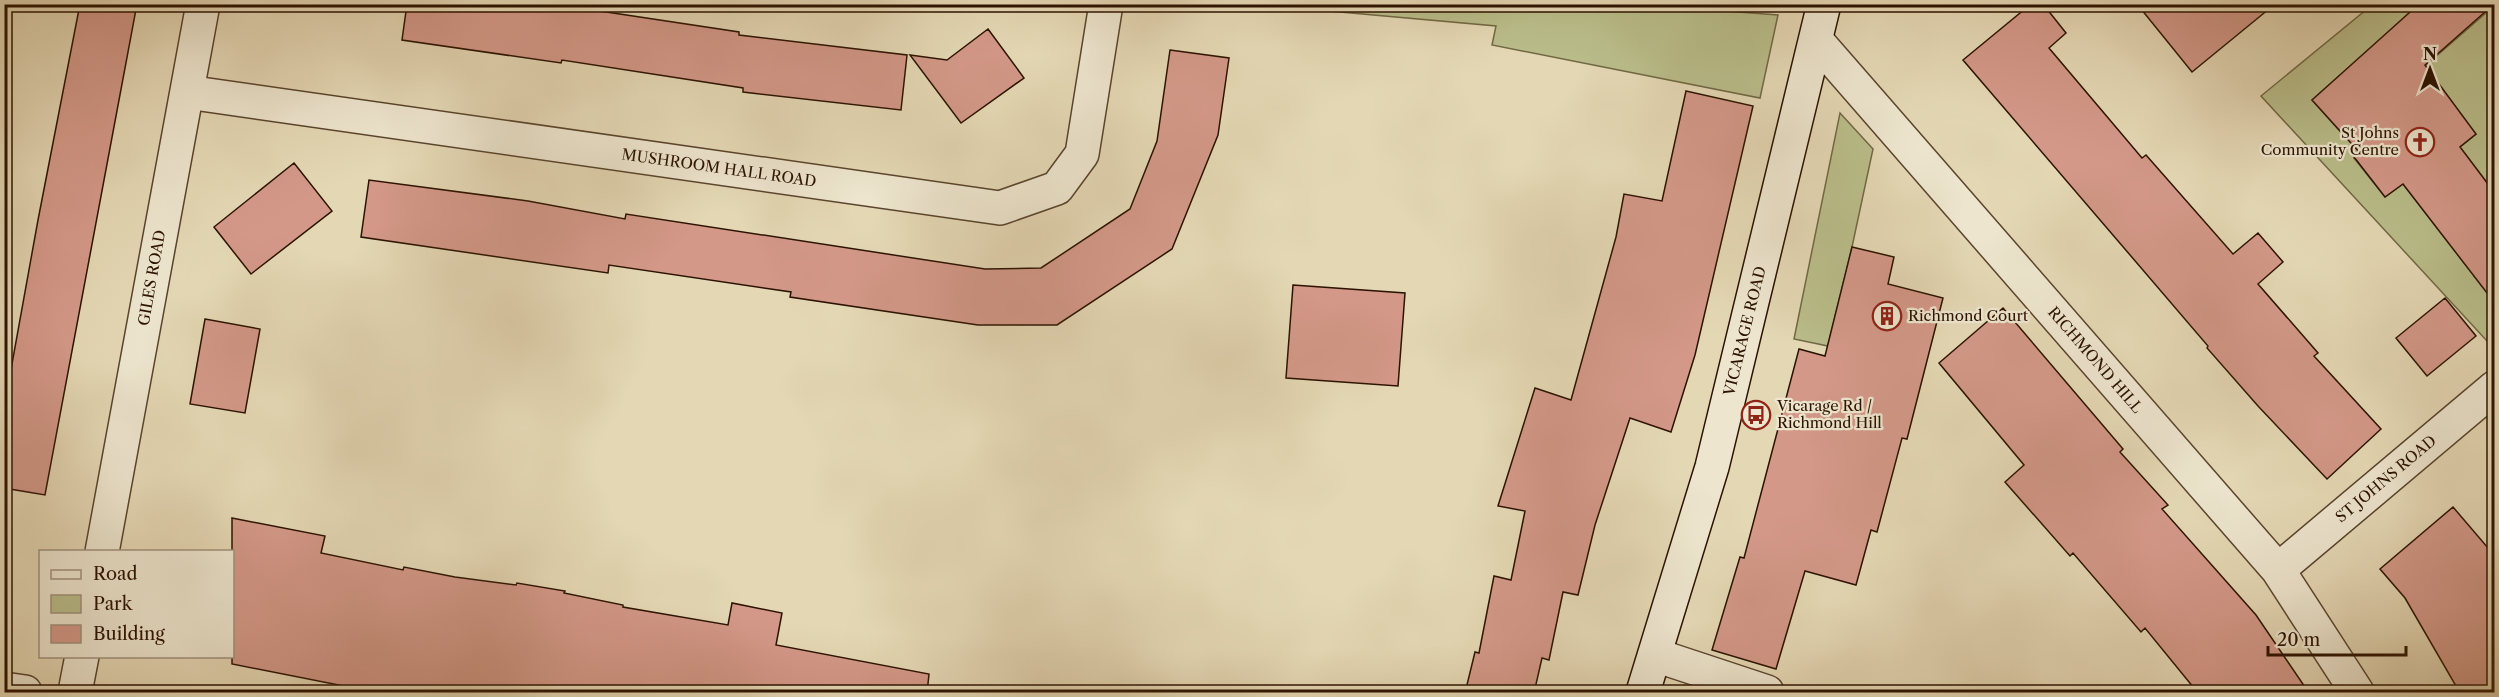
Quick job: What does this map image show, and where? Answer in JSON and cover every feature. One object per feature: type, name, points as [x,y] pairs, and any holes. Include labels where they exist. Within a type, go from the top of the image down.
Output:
[{"type":"street","name":"GILES ROAD","points":[[102,550],[203,4]]},
{"type":"street","name":"MUSHROOM HALL ROAD","points":[[187,92],[1000,208],[1057,188],[1082,154],[1106,4]]},
{"type":"street","name":"VICARAGE ROAD","points":[[1643,693],[1712,467],[1824,4]]},
{"type":"street","name":"RICHMOND HILL","points":[[1816,40],[2278,570],[2357,693]]},
{"type":"street","name":"ST JOHNS ROAD","points":[[2278,570],[2494,388]]},
{"type":"street","points":[[1655,655],[1767,693]]},
{"type":"street","points":[[75,693],[82,658]]},
{"type":"street","points":[[4,689],[25,693]]},
{"type":"green space","points":[[1263,5],[1644,5],[1778,15],[1760,98],[1492,45],[1496,26]]},
{"type":"green space","points":[[2372,5],[2419,5],[2312,100],[2346,138],[2374,113],[2389,130],[2354,158],[2385,197],[2403,184],[2482,286],[2494,277],[2494,335],[2487,341],[2261,96]]},
{"type":"green space","points":[[2494,6],[2494,192],[2460,147],[2476,134],[2425,66]]},
{"type":"green space","points":[[1840,113],[1873,149],[1828,346],[1794,339]]},
{"type":"building","points":[[80,4],[137,4],[45,495],[4,488],[4,408]]},
{"type":"building","points":[[407,4],[544,4],[739,32],[739,35],[907,55],[901,110],[743,92],[743,88],[562,60],[561,63],[402,40]]},
{"type":"building","points":[[2031,4],[2043,4],[2066,33],[2049,48],[2142,158],[2146,155],[2233,254],[2258,233],[2283,262],[2258,284],[2318,353],[2314,356],[2381,429],[2327,479],[2207,348],[2208,346],[1963,60]]},
{"type":"building","points":[[2137,4],[2275,4],[2192,72]]},
{"type":"building","name":"St Johns Community Centre","points":[[2419,4],[2494,4],[2425,65],[2476,134],[2460,147],[2494,192],[2494,302],[2403,184],[2385,197],[2354,157],[2360,153],[2312,100]]},
{"type":"building","points":[[988,29],[1024,78],[961,123],[910,55],[947,60]]},
{"type":"building","points":[[1170,50],[1229,58],[1218,135],[1172,249],[1057,325],[978,325],[790,297],[791,292],[609,265],[608,273],[361,237],[369,180],[528,201],[625,219],[626,214],[985,269],[1041,268],[1130,209],[1157,141]]},
{"type":"building","points":[[1686,91],[1753,106],[1695,355],[1671,432],[1630,418],[1595,525],[1578,595],[1563,592],[1549,660],[1542,658],[1534,693],[1465,693],[1475,652],[1479,653],[1494,576],[1511,580],[1525,511],[1498,506],[1535,388],[1571,400],[1616,237],[1624,194],[1662,201]]},
{"type":"building","points":[[294,163],[332,211],[251,274],[214,227]]},
{"type":"building","points":[[1852,247],[1894,257],[1888,284],[1943,298],[1907,439],[1902,438],[1877,532],[1871,530],[1856,585],[1805,571],[1776,669],[1712,650],[1740,557],[1744,558],[1799,349],[1825,356]]},
{"type":"building","points":[[1293,285],[1405,293],[1398,386],[1286,378]]},
{"type":"building","points":[[2445,298],[2476,336],[2427,376],[2396,338]]},
{"type":"building","points":[[2003,308],[2123,449],[2120,452],[2168,505],[2162,509],[2256,615],[2309,693],[2198,693],[2145,628],[2141,632],[2073,553],[2070,556],[2005,482],[2024,465],[1939,363]]},
{"type":"building","points":[[205,319],[260,329],[245,413],[190,404]]},
{"type":"building","points":[[2453,507],[2494,555],[2494,693],[2460,693],[2405,598],[2380,569]]},
{"type":"building","points":[[232,518],[325,536],[321,553],[403,570],[404,567],[455,577],[516,585],[517,583],[565,591],[564,593],[623,605],[623,607],[728,625],[732,603],[782,613],[776,645],[929,674],[927,693],[379,693],[232,664],[232,658],[234,658],[234,550],[232,550]]},
{"type":"place","name":"St Johns Community Centre","points":[[2420,142]]},
{"type":"place","name":"Richmond Court","points":[[1887,316]]},
{"type":"place","name":"Vicarage Rd / Richmond Hill","points":[[1756,415]]}]
